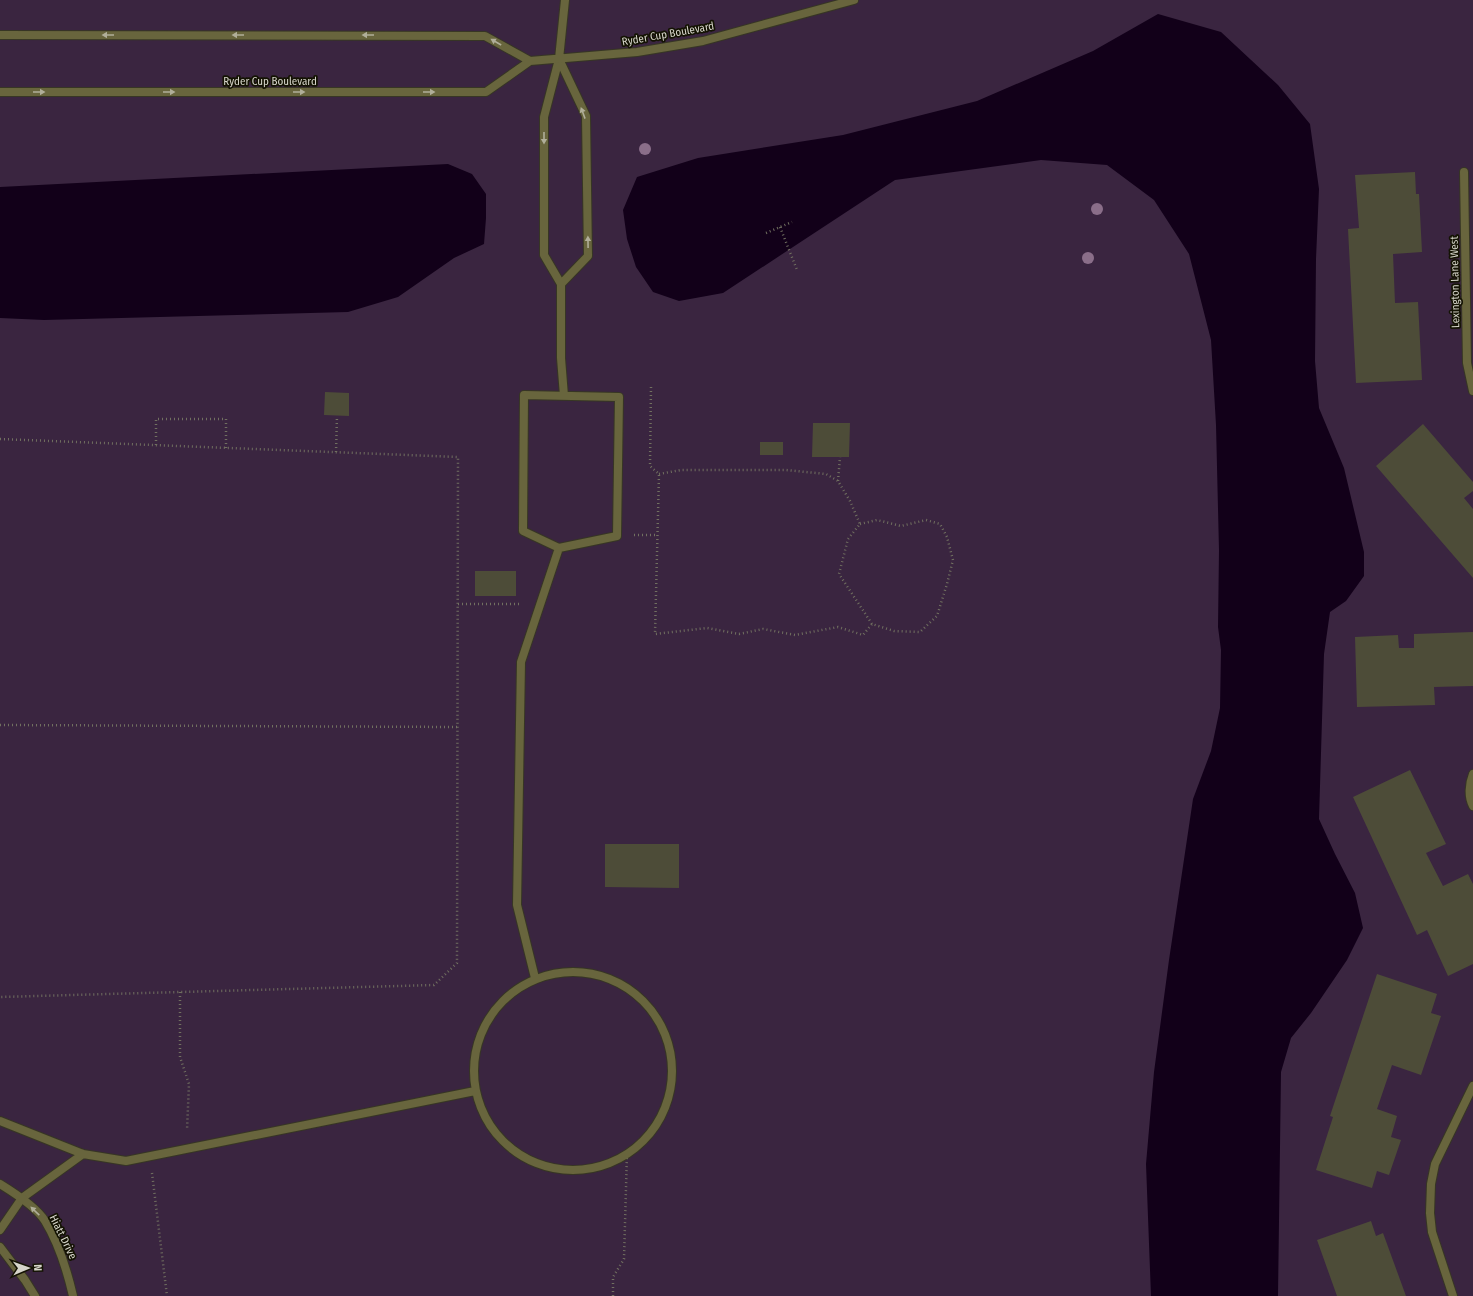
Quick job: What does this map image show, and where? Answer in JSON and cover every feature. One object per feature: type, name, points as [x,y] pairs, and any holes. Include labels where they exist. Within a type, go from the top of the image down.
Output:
[{"type":"street","points":[[564,0],[559,59],[544,117],[544,255],[560,284],[561,358],[564,396]]},
{"type":"street","name":"Ryder Cup Boulevard","points":[[0,92],[486,92],[530,61],[637,52],[703,41],[854,0]]},
{"type":"street","points":[[0,35],[485,36],[530,61]]},
{"type":"street","points":[[559,59],[586,116],[588,256],[560,284]]},
{"type":"street","name":"Lexington Lane West","points":[[1464,172],[1467,363],[1473,391]]},
{"type":"street","points":[[524,395],[619,397],[617,534],[617,536],[559,548],[523,530],[524,395]]},
{"type":"street","points":[[535,978],[517,905],[521,662],[559,548]]},
{"type":"street","points":[[1473,774],[1471,778],[1470,799],[1473,806]]},
{"type":"street","points":[[560,972],[587,972],[618,982],[632,990],[649,1006],[660,1025],[669,1046],[672,1070],[669,1094],[663,1112],[654,1127],[642,1141],[611,1163],[587,1170],[552,1168],[520,1155],[507,1145],[495,1133],[482,1112],[476,1091],[473,1068],[479,1036],[497,1006],[521,986],[535,978],[560,972]]},
{"type":"street","points":[[1454,1296],[1432,1232],[1430,1213],[1431,1184],[1435,1164],[1473,1086]]},
{"type":"street","points":[[0,1121],[83,1154],[126,1161],[476,1091]]},
{"type":"street","points":[[0,1230],[22,1198],[83,1154]]},
{"type":"street","name":"Hiatt Drive","points":[[0,1184],[22,1198],[44,1220],[66,1264],[73,1296]]},
{"type":"street","points":[[0,1247],[35,1296]]},
{"type":"path","points":[[766,233],[792,222]]},
{"type":"path","points":[[780,227],[797,270]]},
{"type":"path","points":[[651,387],[650,466],[660,474],[681,470],[786,470],[826,474],[838,481],[850,501],[860,524]]},
{"type":"path","points":[[336,452],[337,416]]},
{"type":"path","points":[[156,445],[156,419],[226,419],[226,448]]},
{"type":"path","points":[[0,439],[458,457],[457,963],[434,985],[0,997]]},
{"type":"path","points":[[838,481],[840,457]]},
{"type":"path","points":[[660,474],[655,634],[708,628],[739,634],[763,629],[795,635],[838,627],[863,635],[872,624]]},
{"type":"path","points":[[877,520],[902,526],[926,520],[940,524],[947,537],[953,560],[937,616],[920,632],[894,631],[872,624],[839,574],[848,540],[860,524],[877,520]]},
{"type":"path","points":[[617,534],[658,535]]},
{"type":"path","points":[[458,604],[540,604]]},
{"type":"path","points":[[0,725],[458,727]]},
{"type":"path","points":[[180,992],[180,1057],[189,1084],[187,1148]]},
{"type":"path","points":[[613,1296],[613,1277],[624,1259],[627,1153]]},
{"type":"path","points":[[150,1156],[167,1296]]},
{"type":"shaded area","points":[[0,0],[1473,0],[1473,1296],[0,1296]]},
{"type":"shaded area","points":[[1158,14],[1221,32],[1278,85],[1310,124],[1319,189],[1316,259],[1315,361],[1319,408],[1344,468],[1364,552],[1364,576],[1346,601],[1330,612],[1324,654],[1319,819],[1355,893],[1363,928],[1347,960],[1311,1013],[1291,1038],[1281,1072],[1278,1296],[1151,1296],[1146,1164],[1154,1072],[1193,799],[1211,751],[1220,708],[1221,650],[1218,627],[1219,550],[1216,425],[1211,340],[1189,254],[1154,200],[1107,165],[1041,160],[895,180],[723,293],[679,301],[653,292],[636,267],[627,239],[623,210],[637,177],[698,158],[843,135],[977,101],[1093,51]]},
{"type":"shaded area","points":[[448,164],[472,174],[486,194],[484,244],[454,258],[398,297],[348,312],[44,320],[0,318],[0,187]]},
{"type":"building","points":[[1415,172],[1416,194],[1419,194],[1422,252],[1393,254],[1395,303],[1418,302],[1422,380],[1356,383],[1348,229],[1359,228],[1355,175]]},
{"type":"building","points":[[325,392],[349,393],[349,416],[324,415]]},
{"type":"building","points":[[813,423],[850,423],[849,457],[812,457]]},
{"type":"building","points":[[1423,424],[1473,482],[1473,491],[1464,498],[1473,509],[1473,578],[1376,466]]},
{"type":"building","points":[[760,442],[783,442],[783,455],[760,455]]},
{"type":"building","points":[[475,571],[516,571],[516,596],[475,596]]},
{"type":"building","points":[[1473,632],[1473,686],[1434,687],[1435,705],[1357,707],[1355,637],[1398,635],[1399,648],[1414,648],[1414,634]]},
{"type":"building","points":[[1410,770],[1446,844],[1426,853],[1443,886],[1468,874],[1473,884],[1473,964],[1448,976],[1427,930],[1417,935],[1353,797]]},
{"type":"building","points":[[605,844],[679,844],[679,888],[605,887]]},
{"type":"building","points":[[1377,974],[1437,994],[1431,1013],[1441,1016],[1421,1075],[1392,1065],[1377,1109],[1397,1116],[1391,1137],[1401,1140],[1389,1175],[1377,1171],[1372,1188],[1316,1170],[1333,1117],[1330,1116]]},
{"type":"building","points":[[1371,1221],[1376,1236],[1383,1233],[1406,1296],[1337,1296],[1317,1240]]}]
